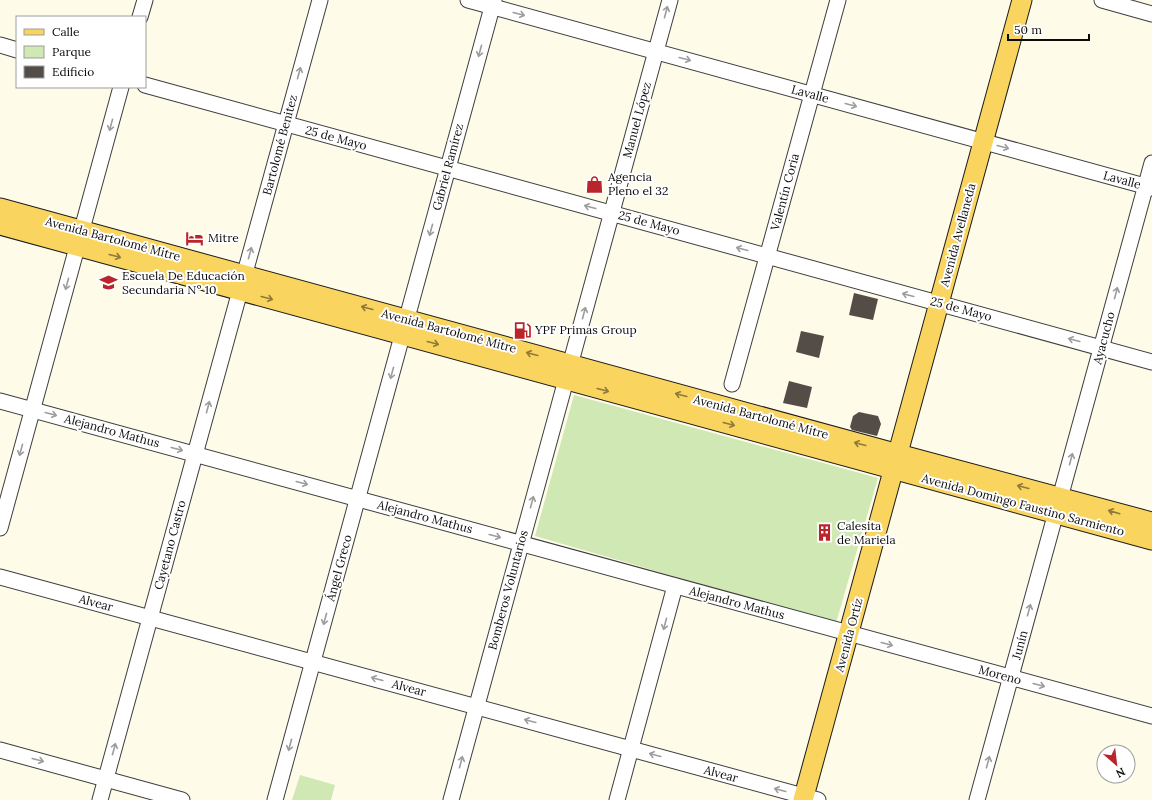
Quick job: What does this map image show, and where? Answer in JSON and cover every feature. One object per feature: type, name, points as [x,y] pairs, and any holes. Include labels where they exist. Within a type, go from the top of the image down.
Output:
[{"type":"main road","name":"Avenida Avellaneda","points":[[896,462],[1022,0]]},
{"type":"main road","name":"Avenida Bartolomé Mitre","points":[[0,208],[79,238],[896,462]]},
{"type":"main road","name":"Avenida Bartolomé Mitre","points":[[0,225],[79,238]]},
{"type":"main road","name":"Avenida Domingo Faustino Sarmiento","points":[[896,462],[1058,505],[1152,522]]},
{"type":"main road","name":"Avenida Ortíz","points":[[809,799],[849,633],[896,462]]},
{"type":"main road","name":"Avenida Domingo Faustino Sarmiento","points":[[1058,505],[1152,540]]},
{"type":"street","points":[[140,16],[145,0]]},
{"type":"street","name":"Bartolomé Benitez","points":[[242,283],[320,0]]},
{"type":"street","name":"Lavalle","points":[[468,0],[493,3],[656,52],[1149,187]]},
{"type":"street","name":"Manuel López","points":[[568,372],[670,0]]},
{"type":"street","name":"Valentín Coria","points":[[732,384],[838,0]]},
{"type":"street","points":[[1102,0],[1152,14]]},
{"type":"street","name":"Gabriel Ramírez","points":[[405,327],[493,3]]},
{"type":"street","points":[[0,45],[16,50]]},
{"type":"street","name":"25 de Mayo","points":[[146,85],[1152,362]]},
{"type":"street","points":[[0,528],[121,88]]},
{"type":"street","name":"Ayacucho","points":[[1058,505],[1101,348],[1149,187],[1152,163]]},
{"type":"street","name":"Cayetano Castro","points":[[100,800],[242,283]]},
{"type":"street","name":"Ángel Greco","points":[[275,800],[405,327]]},
{"type":"street","name":"Bomberos Voluntarios","points":[[451,800],[568,372]]},
{"type":"street","name":"Alejandro Mathus","points":[[0,401],[849,633]]},
{"type":"street","name":"Junín","points":[[977,800],[1058,505]]},
{"type":"street","name":"Alvear","points":[[0,576],[809,799]]},
{"type":"street","points":[[617,800],[675,586]]},
{"type":"street","name":"Moreno","points":[[849,633],[1152,716]]},
{"type":"street","points":[[0,750],[182,800]]},
{"type":"green space","points":[[574,395],[878,478],[836,623],[535,536]]},
{"type":"green space","points":[[300,775],[335,785],[331,800],[292,800]]},
{"type":"building","points":[[854,293],[878,299],[873,320],[849,315]]},
{"type":"building","points":[[801,331],[824,336],[819,358],[796,352]]},
{"type":"building","points":[[789,381],[812,387],[807,408],[783,403]]},
{"type":"building","points":[[859,412],[878,416],[881,424],[877,436],[852,430],[850,427],[853,416]]},
{"type":"building","name":"Calesita de Mariela","points":[[822,526],[826,526],[830,532],[826,538],[822,538],[818,534],[818,530]]},
{"type":"place","name":"Agencia Pleno el 32","points":[[595,184]]},
{"type":"place","name":"Mitre","points":[[195,238]]},
{"type":"place","name":"Escuela De Educación Secundaria Nº 10","points":[[109,283]]},
{"type":"place","name":"YPF Primas Group","points":[[522,330]]},
{"type":"place","name":"Calesita de Mariela","points":[[824,533]]}]
